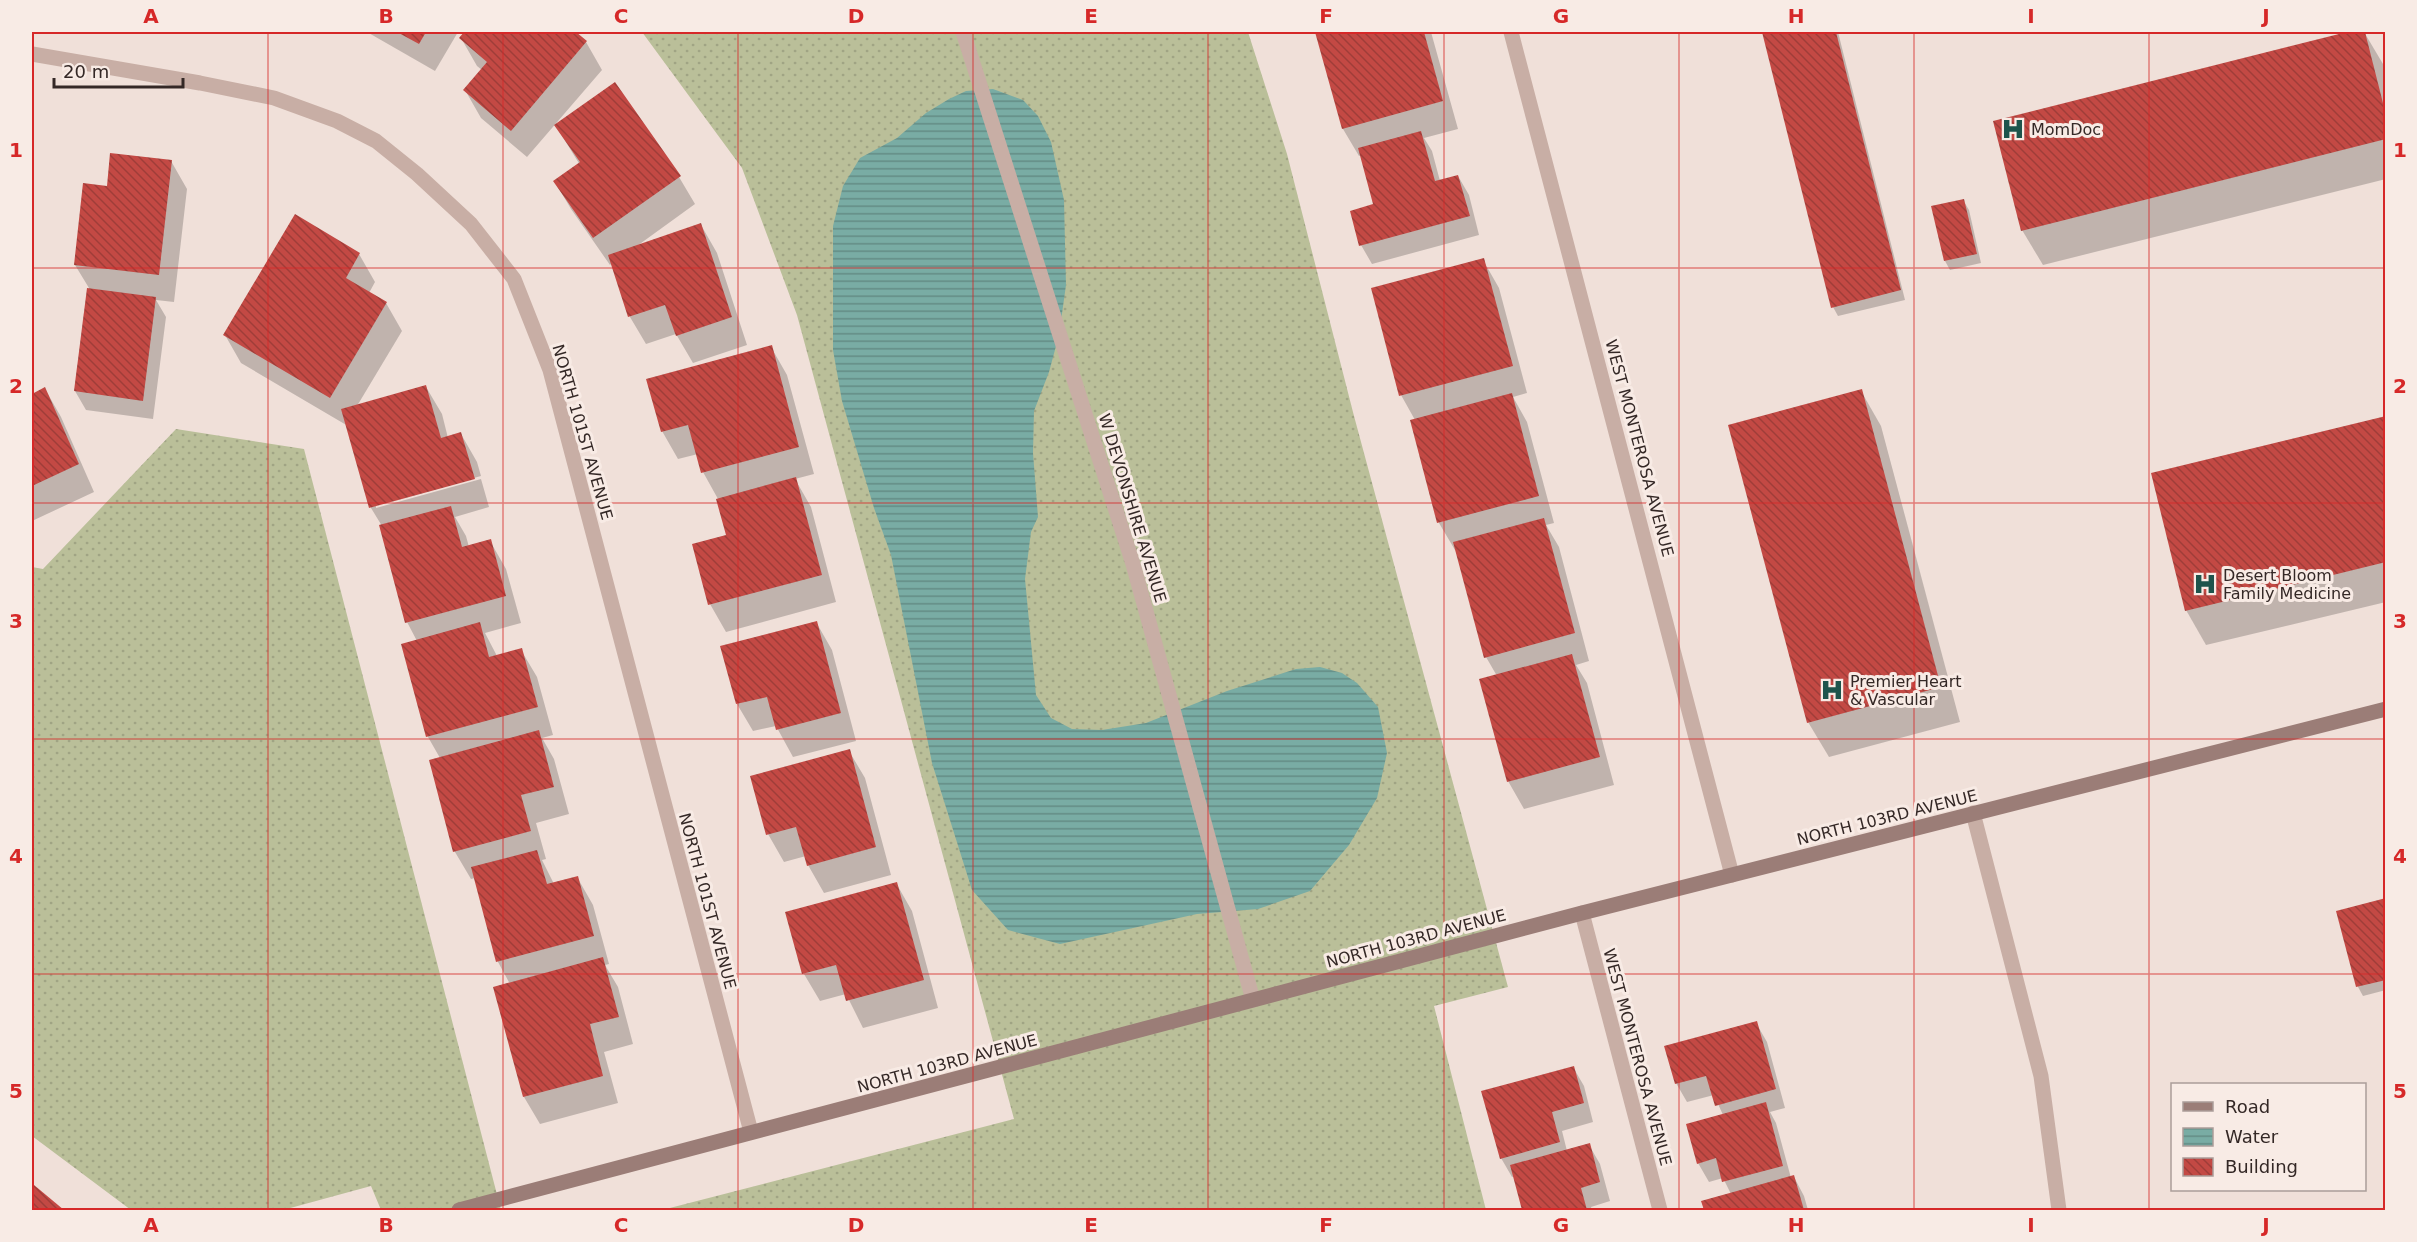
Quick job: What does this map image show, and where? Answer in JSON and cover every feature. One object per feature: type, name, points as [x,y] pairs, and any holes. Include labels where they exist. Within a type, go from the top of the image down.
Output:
[{"type":"street","name":"W DEVONSHIRE AVENUE","points":[[963,32],[1133,564],[1253,1000]]},
{"type":"street","name":"WEST MONTEROSA AVENUE","points":[[1511,32],[1732,875]]},
{"type":"street","name":"NORTH 101ST AVENUE","points":[[32,54],[274,98],[337,121],[376,141],[417,174],[471,224],[514,279],[550,370],[751,1132]]},
{"type":"street","name":"NORTH 103RD AVENUE","points":[[459,1210],[1582,913],[2385,709]]},
{"type":"street","points":[[1973,813],[2041,1076],[2059,1210]]},
{"type":"street","name":"WEST MONTEROSA AVENUE","points":[[1582,913],[1660,1210]]},
{"type":"green space","points":[[642,32],[1248,32],[1287,154],[1354,416],[1508,987],[1434,1006],[1486,1210],[662,1210],[1014,1119],[797,315],[742,168]]},
{"type":"green space","points":[[176,429],[304,449],[501,1210],[381,1210],[371,1186],[283,1210],[131,1210],[32,1136],[32,567],[43,569]]},
{"type":"water","points":[[993,89],[1023,100],[1038,116],[1051,142],[1064,200],[1066,285],[1059,335],[1049,372],[1034,411],[1033,453],[1038,517],[1031,532],[1025,579],[1036,695],[1051,718],[1072,729],[1102,730],[1146,723],[1227,691],[1296,669],[1320,667],[1342,673],[1357,683],[1378,707],[1387,753],[1377,798],[1349,845],[1310,891],[1258,909],[1197,914],[1060,944],[1008,930],[972,890],[932,763],[891,555],[874,508],[842,401],[833,350],[833,226],[843,186],[860,158],[897,138],[926,113],[949,99],[966,91]]},
{"type":"building","points":[[397,32],[426,32],[419,44]]},
{"type":"building","points":[[464,32],[576,32],[587,41],[511,131],[463,90],[487,62],[459,38]]},
{"type":"building","points":[[1315,32],[1424,32],[1443,101],[1342,129]]},
{"type":"building","points":[[1762,32],[1836,32],[1901,290],[1831,308]]},
{"type":"building","points":[[2347,32],[2365,32],[2386,115],[2386,139],[2021,231],[1993,121]]},
{"type":"building","points":[[615,82],[681,176],[593,238],[553,181],[580,162],[554,125]]},
{"type":"building","points":[[1421,131],[1435,181],[1458,175],[1470,216],[1359,246],[1350,211],[1373,204],[1358,148]]},
{"type":"building","points":[[110,153],[172,160],[159,275],[74,265],[83,183],[107,186]]},
{"type":"building","points":[[1964,199],[1977,254],[1944,261],[1931,206]]},
{"type":"building","points":[[295,214],[360,253],[346,278],[387,302],[330,398],[223,335]]},
{"type":"building","points":[[701,223],[732,317],[676,336],[665,305],[628,317],[608,255]]},
{"type":"building","points":[[1484,258],[1513,366],[1399,396],[1371,288]]},
{"type":"building","points":[[87,288],[156,297],[143,401],[74,391]]},
{"type":"building","points":[[772,345],[799,447],[701,473],[688,425],[661,432],[646,379]]},
{"type":"building","points":[[426,385],[441,438],[461,432],[475,479],[369,508],[341,409]]},
{"type":"building","points":[[45,387],[79,464],[32,486],[32,394]]},
{"type":"building","points":[[1862,389],[1941,687],[1807,723],[1728,425]]},
{"type":"building","points":[[1512,393],[1539,496],[1437,523],[1410,420]]},
{"type":"building","points":[[2386,416],[2386,562],[2185,611],[2151,473]]},
{"type":"building","points":[[796,477],[822,575],[708,605],[692,544],[726,535],[716,499]]},
{"type":"building","points":[[451,506],[462,547],[491,539],[506,596],[405,623],[379,525]]},
{"type":"building","points":[[1544,518],[1575,633],[1484,658],[1453,542]]},
{"type":"building","points":[[817,621],[841,713],[776,730],[767,697],[736,704],[720,646]]},
{"type":"building","points":[[480,622],[489,657],[522,648],[538,707],[426,737],[401,644]]},
{"type":"building","points":[[1572,654],[1600,757],[1507,782],[1479,679]]},
{"type":"building","points":[[539,730],[554,787],[521,795],[531,831],[453,852],[429,760]]},
{"type":"building","points":[[850,749],[876,847],[807,866],[796,827],[766,835],[750,776]]},
{"type":"building","points":[[537,850],[547,884],[578,876],[594,936],[496,962],[471,867]]},
{"type":"building","points":[[897,882],[924,980],[846,1001],[836,965],[802,974],[785,912]]},
{"type":"building","points":[[2386,898],[2386,980],[2356,987],[2336,911]]},
{"type":"building","points":[[603,957],[619,1017],[590,1024],[603,1076],[523,1097],[493,987]]},
{"type":"building","points":[[1757,1021],[1776,1089],[1715,1106],[1706,1076],[1675,1084],[1664,1046]]},
{"type":"building","points":[[1574,1066],[1584,1103],[1552,1112],[1560,1142],[1500,1159],[1481,1091]]},
{"type":"building","points":[[1766,1102],[1783,1166],[1722,1182],[1716,1158],[1697,1164],[1686,1124]]},
{"type":"building","points":[[1590,1143],[1600,1182],[1581,1188],[1587,1210],[1522,1210],[1510,1165]]},
{"type":"building","points":[[1794,1175],[1804,1210],[1704,1210],[1701,1201]]},
{"type":"building","points":[[34,1185],[64,1210],[32,1210]]},
{"type":"place","name":"MomDoc","points":[[2013,129]]},
{"type":"place","name":"Desert Bloom Family Medicine","points":[[2205,584]]},
{"type":"place","name":"Premier Heart & Vascular","points":[[1832,690]]}]
